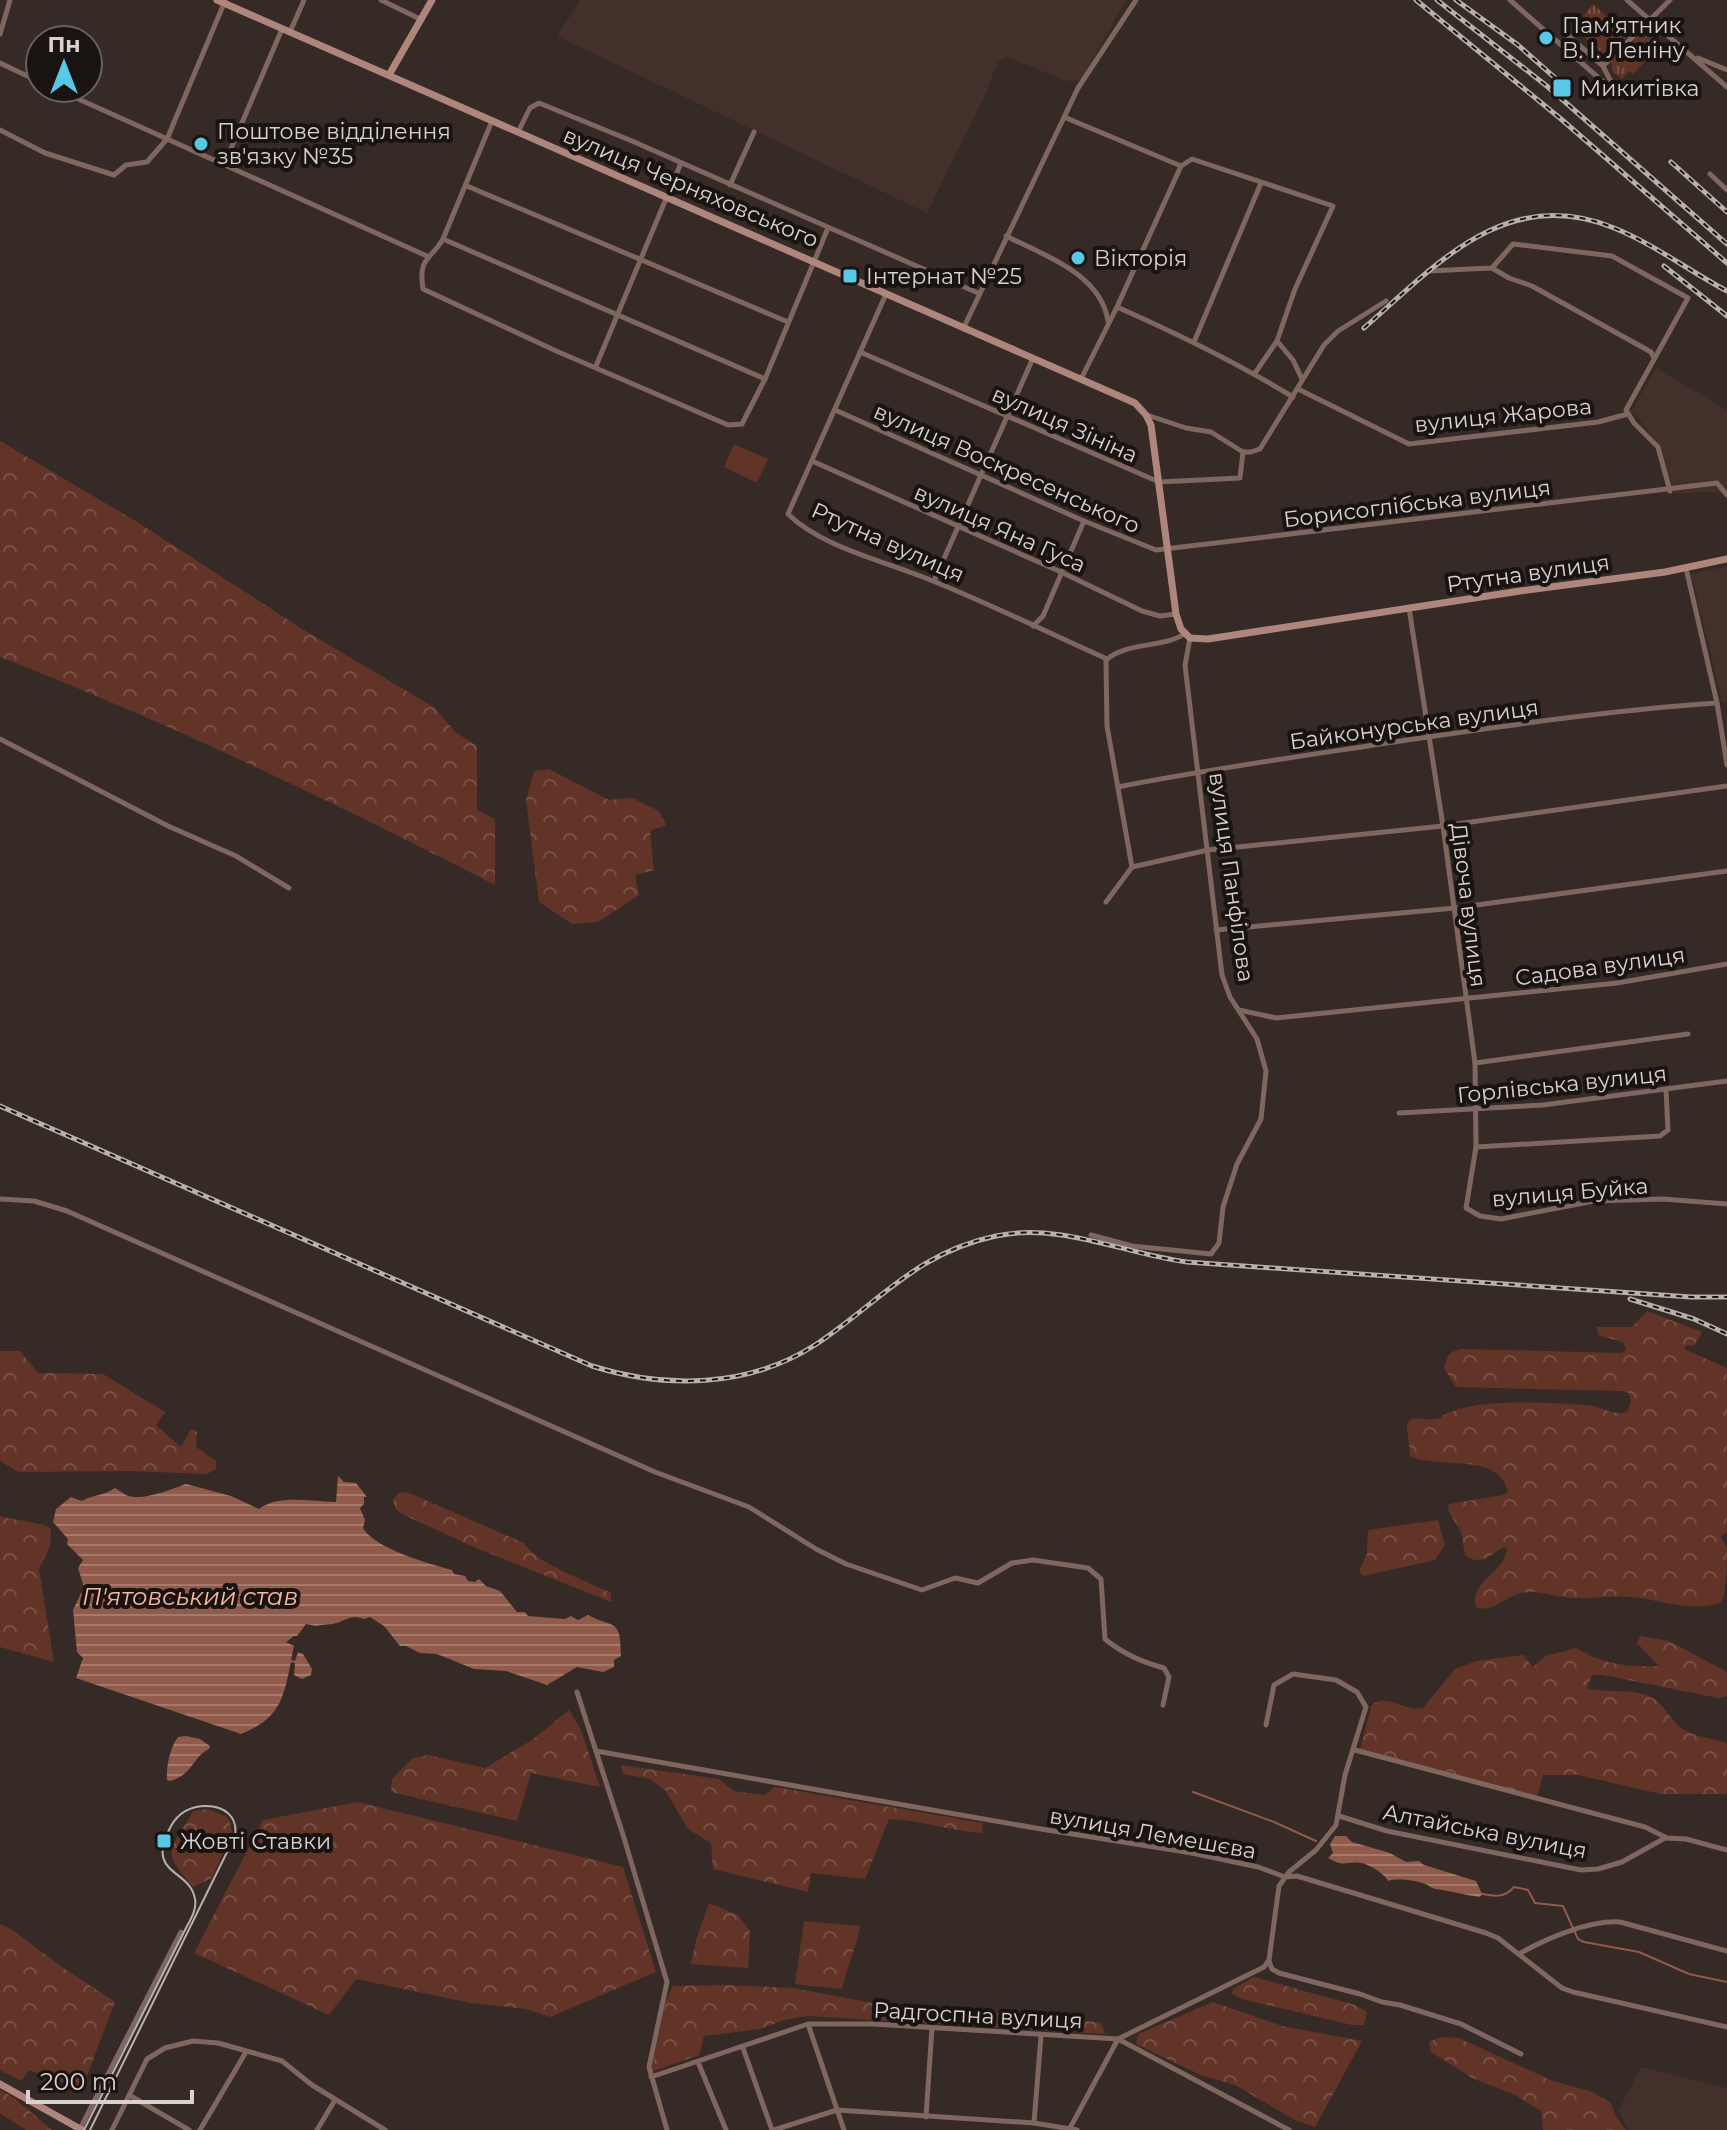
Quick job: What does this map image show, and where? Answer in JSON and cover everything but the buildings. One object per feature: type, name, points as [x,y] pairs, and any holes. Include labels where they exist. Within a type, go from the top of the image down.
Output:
[{"type":"main road","points":[[389,75],[432,0]]},
{"type":"main road","name":"вулиця Черняховського","points":[[222,1],[1135,403],[1146,415]]},
{"type":"main road","name":"вулиця Панфілова","points":[[1146,415],[1153,434],[1176,614],[1187,636]]},
{"type":"main road","name":"Ртутна вулиця","points":[[1187,636],[1208,639],[1686,568],[1727,559]]},
{"type":"main road","points":[[0,2084],[81,2130]]},
{"type":"street","points":[[0,34],[10,0]]},
{"type":"street","points":[[224,165],[286,30],[304,0]]},
{"type":"street","points":[[381,0],[422,20]]},
{"type":"street","points":[[964,327],[1078,88],[1136,0]]},
{"type":"street","points":[[1510,0],[1609,87],[1611,82],[1603,66],[1565,33]]},
{"type":"street","points":[[1627,0],[1727,87]]},
{"type":"street","points":[[1603,66],[1670,0]]},
{"type":"street","points":[[0,130],[45,153],[114,175],[126,165],[147,162],[167,139],[222,1]]},
{"type":"street","points":[[1693,56],[1727,70]]},
{"type":"street","points":[[0,63],[24,74]]},
{"type":"street","points":[[518,132],[530,108],[539,103],[978,293]]},
{"type":"street","points":[[89,104],[427,256]]},
{"type":"street","points":[[1064,117],[1181,166]]},
{"type":"street","points":[[492,121],[443,239],[427,256],[421,275],[423,289],[728,425],[742,424],[765,379],[828,228]]},
{"type":"street","points":[[730,185],[754,132]]},
{"type":"street","points":[[1081,379],[1181,166],[1192,159],[1333,206],[1295,289],[1277,341],[1255,373]]},
{"type":"street","points":[[596,366],[681,163]]},
{"type":"street","points":[[1710,174],[1727,190]]},
{"type":"street","points":[[1194,342],[1261,183]]},
{"type":"street","points":[[467,186],[788,322]]},
{"type":"street","points":[[1006,236],[1066,265],[1100,296],[1106,308],[1108,324]]},
{"type":"street","points":[[443,239],[765,379]]},
{"type":"street","points":[[1492,268],[1513,244],[1612,256],[1688,298],[1627,412],[1658,447],[1670,491]]},
{"type":"street","points":[[1428,271],[1492,268],[1532,286],[1651,352],[1654,359]]},
{"type":"street","name":"Ртутна вулиця","points":[[886,293],[788,514],[799,524],[843,546],[934,581],[1106,660],[1148,644],[1187,636]]},
{"type":"street","points":[[1146,415],[1186,428],[1207,430],[1243,452],[1260,449],[1324,345],[1338,331],[1386,301]]},
{"type":"street","points":[[1117,307],[1255,373],[1293,397]]},
{"type":"street","points":[[1277,341],[1293,360],[1303,380]]},
{"type":"street","name":"вулиця Зініна","points":[[860,352],[1159,482],[1240,478],[1243,452]]},
{"type":"street","points":[[934,581],[1033,358]]},
{"type":"street","name":"вулиця Жарова","points":[[1298,389],[1409,444],[1598,422],[1627,412]]},
{"type":"street","name":"вулиця Воскресенського","points":[[835,410],[1084,521],[1156,550],[1168,550]]},
{"type":"street","name":"вулиця Яна Гуса","points":[[812,461],[1142,611],[1160,616],[1176,614]]},
{"type":"street","name":"Борисоглібська вулиця","points":[[1168,550],[1612,493],[1670,491],[1717,483],[1727,495]]},
{"type":"street","points":[[1032,626],[1043,616],[1084,521]]},
{"type":"street","points":[[1686,568],[1717,703],[1727,765]]},
{"type":"street","name":"Дівоча вулиця","points":[[1409,608],[1455,908],[1475,1063],[1476,1147],[1466,1208]]},
{"type":"street","name":"вулиця Панфілова","points":[[1091,1235],[1132,1246],[1211,1254],[1219,1243],[1223,1207],[1237,1164],[1261,1119],[1266,1071],[1257,1039],[1222,975],[1185,665],[1187,636]]},
{"type":"street","points":[[1106,660],[1107,726],[1132,867]]},
{"type":"street","name":"Байконурська вулиця","points":[[1118,787],[1199,771],[1430,737],[1643,708],[1717,703]]},
{"type":"street","points":[[0,739],[168,826],[236,856],[289,888]]},
{"type":"street","points":[[1106,902],[1132,867],[1208,850],[1443,826],[1727,786]]},
{"type":"street","points":[[1216,930],[1455,908],[1727,871]]},
{"type":"street","name":"Садова вулиця","points":[[1238,1009],[1276,1018],[1617,983],[1727,964]]},
{"type":"street","points":[[1475,1063],[1688,1034]]},
{"type":"street","name":"Горлівська вулиця","points":[[1399,1113],[1476,1110],[1727,1081]]},
{"type":"street","points":[[1476,1147],[1660,1136],[1668,1130],[1666,1090]]},
{"type":"street","points":[[0,1199],[34,1201],[67,1211],[655,1472],[749,1507],[846,1564],[922,1590],[955,1578],[978,1583],[1012,1563],[1033,1560],[1088,1568],[1101,1579],[1105,1639],[1141,1662],[1164,1668],[1169,1677],[1163,1705]]},
{"type":"street","name":"вулиця Буйка","points":[[1466,1208],[1480,1216],[1501,1219],[1594,1201],[1663,1199],[1727,1204]]},
{"type":"street","points":[[1266,1725],[1274,1685],[1293,1674],[1336,1680],[1357,1692],[1366,1707],[1345,1775],[1339,1816],[1329,1836],[1279,1886],[1269,1960],[1272,1969],[1461,2024],[1521,2054]]},
{"type":"street","points":[[577,1692],[667,1982],[649,2067],[667,2130]]},
{"type":"street","name":"Алтайська вулиця","points":[[1355,1750],[1645,1827],[1666,1838]]},
{"type":"street","name":"вулиця Лемешєва","points":[[596,1751],[1192,1853],[1258,1867],[1285,1877],[1297,1876],[1474,1928],[1498,1938],[1562,1988],[1573,1992],[1727,2027]]},
{"type":"street","name":"Алтайська вулиця","points":[[1339,1816],[1387,1831],[1581,1870],[1622,1862],[1657,1840],[1666,1838],[1686,1839],[1727,1850]]},
{"type":"street","points":[[1519,1954],[1544,1940],[1605,1921],[1620,1922],[1727,1951]]},
{"type":"street","points":[[81,2130],[181,1932]]},
{"type":"street","points":[[743,2047],[773,2130],[837,2110],[1034,2123],[1072,2129],[1118,2039],[1258,1971],[1269,1960]]},
{"type":"street","points":[[808,2024],[844,2130]]},
{"type":"street","name":"Радгоспна вулиця","points":[[651,2077],[808,2024],[874,2024],[1118,2039],[1289,2130]]},
{"type":"street","points":[[926,2117],[932,2028]]},
{"type":"street","points":[[1034,2123],[1041,2036]]},
{"type":"street","points":[[112,2130],[147,2059],[165,2048],[186,2041],[202,2041],[282,2061],[385,2130]]},
{"type":"street","points":[[200,2130],[246,2052]]},
{"type":"street","points":[[698,2062],[726,2130]]},
{"type":"street","points":[[129,2095],[189,2130]]},
{"type":"street","points":[[317,2130],[336,2100]]},
{"type":"shaded area","points":[[581,0],[1126,0],[1081,80],[1067,81],[1007,57],[998,62],[927,213],[557,36]]},
{"type":"shaded area","points":[[1656,368],[1727,410],[1727,499],[1719,492],[1674,493],[1662,449],[1632,410]]},
{"type":"shaded area","points":[[1727,566],[1727,702],[1723,703],[1691,574]]},
{"type":"shaded area","points":[[1641,2067],[1727,2088],[1727,2130],[1629,2130],[1618,2111]]},
{"type":"green space","points":[[1593,4],[1628,36],[1607,57],[1574,28]]},
{"type":"green space","points":[[1649,20],[1660,30],[1649,43],[1656,49],[1633,74],[1629,71],[1622,79],[1614,73],[1610,59]]},
{"type":"green space","points":[[0,441],[134,520],[299,627],[435,708],[455,732],[477,746],[477,810],[495,819],[495,885],[250,765],[0,657]]},
{"type":"green space","points":[[734,444],[768,459],[757,483],[724,467]]},
{"type":"green space","points":[[549,769],[609,800],[632,798],[659,811],[666,825],[650,831],[654,870],[635,875],[639,895],[598,922],[572,924],[539,902],[526,800],[534,771]]},
{"type":"green space","points":[[1647,1311],[1702,1332],[1694,1346],[1687,1345],[1684,1349],[1727,1368],[1727,1532],[1721,1537],[1727,1548],[1727,1560],[1726,1584],[1721,1602],[1699,1607],[1630,1597],[1570,1598],[1532,1592],[1515,1595],[1489,1608],[1476,1607],[1478,1590],[1501,1564],[1507,1548],[1503,1547],[1480,1560],[1465,1555],[1461,1532],[1448,1510],[1449,1504],[1504,1495],[1508,1491],[1502,1479],[1480,1466],[1410,1456],[1407,1425],[1414,1419],[1436,1419],[1464,1408],[1498,1403],[1585,1405],[1616,1413],[1627,1412],[1631,1402],[1629,1393],[1623,1391],[1456,1387],[1444,1368],[1449,1355],[1462,1349],[1622,1353],[1626,1350],[1623,1342],[1598,1335],[1597,1327],[1632,1327]]},
{"type":"green space","points":[[0,1351],[20,1351],[38,1373],[103,1374],[165,1412],[156,1425],[181,1447],[191,1429],[197,1432],[196,1447],[216,1461],[216,1469],[207,1474],[18,1472],[0,1461]]},
{"type":"green space","points":[[407,1492],[524,1543],[551,1565],[611,1593],[611,1602],[476,1548],[404,1515],[396,1510],[393,1500],[398,1493]]},
{"type":"green space","points":[[0,1516],[51,1529],[50,1546],[39,1569],[54,1662],[0,1647]]},
{"type":"green space","points":[[1438,1520],[1445,1545],[1435,1560],[1363,1576],[1359,1571],[1367,1554],[1368,1530]]},
{"type":"green space","points":[[1640,1636],[1669,1641],[1727,1672],[1727,1696],[1718,1698],[1603,1675],[1592,1675],[1587,1688],[1647,1695],[1658,1702],[1684,1730],[1727,1743],[1727,1794],[1661,1794],[1578,1775],[1543,1775],[1537,1797],[1360,1749],[1372,1704],[1385,1701],[1423,1708],[1455,1669],[1476,1661],[1523,1655],[1533,1667],[1545,1656],[1576,1648],[1616,1664],[1659,1666],[1637,1643]]},
{"type":"green space","points":[[569,1710],[581,1730],[600,1787],[531,1773],[517,1821],[391,1792],[392,1779],[413,1758],[428,1755],[485,1768],[532,1740]]},
{"type":"green space","points":[[621,1765],[719,1779],[734,1791],[764,1795],[775,1787],[983,1823],[982,1833],[889,1819],[865,1879],[811,1873],[808,1892],[713,1869],[711,1843],[688,1829],[665,1790],[650,1779],[623,1774]]},
{"type":"green space","points":[[358,1802],[623,1867],[656,1972],[550,2017],[526,2009],[471,2003],[356,1979],[329,2015],[194,1953],[263,1820]]},
{"type":"green space","points":[[207,1809],[226,1816],[232,1833],[212,1878],[193,1887],[176,1865],[172,1850],[193,1811]]},
{"type":"green space","points":[[709,1903],[738,1915],[750,1931],[748,1968],[691,1964]]},
{"type":"green space","points":[[804,1921],[860,1926],[842,1989],[795,1984]]},
{"type":"green space","points":[[0,1924],[115,2002],[82,2089],[29,2070],[21,2081],[0,2070]]},
{"type":"green space","points":[[1254,1977],[1355,2005],[1367,2012],[1364,2025],[1352,2025],[1232,1994],[1233,1989]]},
{"type":"green space","points":[[673,1986],[792,1988],[889,2006],[1050,2016],[1101,2023],[1105,2034],[809,2016],[784,2020],[760,2029],[704,2036],[699,2055],[651,2072],[666,2000]]},
{"type":"green space","points":[[1213,2002],[1282,2026],[1362,2041],[1315,2127],[1295,2120],[1235,2085],[1203,2076],[1136,2044],[1138,2034]]},
{"type":"green space","points":[[1441,2037],[1459,2038],[1553,2081],[1590,2091],[1610,2102],[1626,2130],[1543,2130],[1541,2111],[1515,2095],[1472,2078],[1431,2052],[1429,2042]]},
{"type":"green space","points":[[0,2090],[52,2130],[26,2130],[0,2113]]},
{"type":"water","name":"П'ятовський став","points":[[338,1476],[344,1482],[356,1483],[367,1497],[364,1497],[360,1508],[365,1520],[363,1528],[378,1542],[452,1570],[454,1574],[465,1576],[468,1581],[479,1579],[486,1586],[500,1591],[517,1612],[525,1612],[528,1616],[565,1619],[571,1616],[578,1620],[588,1615],[614,1626],[620,1635],[621,1656],[614,1660],[614,1667],[603,1672],[577,1667],[547,1685],[506,1671],[474,1669],[437,1654],[420,1653],[400,1646],[384,1626],[370,1617],[316,1626],[306,1624],[297,1636],[286,1642],[294,1646],[291,1660],[295,1661],[298,1652],[303,1654],[312,1669],[311,1675],[302,1679],[294,1675],[295,1663],[291,1662],[278,1706],[264,1721],[241,1734],[76,1678],[83,1658],[77,1652],[73,1610],[84,1587],[78,1568],[83,1560],[67,1544],[68,1539],[53,1522],[56,1509],[71,1497],[82,1501],[115,1488],[126,1495],[140,1497],[186,1484],[231,1496],[259,1509],[286,1500],[336,1502]]},
{"type":"water","points":[[178,1737],[200,1739],[210,1746],[209,1749],[184,1774],[167,1780],[173,1746]]},
{"type":"water","points":[[1335,1836],[1346,1836],[1352,1842],[1390,1853],[1406,1862],[1419,1861],[1476,1881],[1482,1894],[1480,1897],[1411,1881],[1388,1881],[1380,1872],[1364,1864],[1334,1861],[1328,1858],[1333,1853],[1330,1844]]},
{"type":"waterway","points":[[1193,1792],[1316,1841]]},
{"type":"waterway","points":[[1479,1893],[1499,1896],[1514,1887],[1528,1890],[1535,1903],[1563,1906],[1578,1939],[1584,1942],[1639,1952],[1689,1974],[1727,1982]]},
{"type":"tram line","points":[[84,2130],[194,1910],[195,1899],[191,1889],[165,1863],[164,1842],[174,1821],[186,1811],[200,1806],[224,1810],[232,1818],[235,1836],[90,2130]]},
{"type":"railway","points":[[1416,0],[1561,119],[1727,263]]},
{"type":"railway","points":[[1437,0],[1548,87],[1727,244]]},
{"type":"railway","points":[[1456,0],[1518,45],[1562,84]]},
{"type":"railway","points":[[1671,162],[1727,212]]},
{"type":"railway","points":[[1364,328],[1419,279],[1476,238],[1507,223],[1540,216],[1576,217],[1614,228],[1727,291]]},
{"type":"railway","points":[[1664,266],[1727,316]]},
{"type":"railway","points":[[0,1106],[592,1366],[648,1378],[706,1380],[762,1370],[815,1345],[899,1281],[943,1254],[996,1236],[1020,1233],[1068,1236],[1187,1262],[1727,1297]]},
{"type":"railway","points":[[1630,1299],[1694,1319],[1727,1334]]},
{"type":"place","name":"Пам'ятник В. І. Леніну","points":[[1546,38]]},
{"type":"place","name":"Микитівка","points":[[1562,88]]},
{"type":"place","name":"Поштове відділення зв'язку №35","points":[[201,144]]},
{"type":"place","name":"Вікторія","points":[[1078,258]]},
{"type":"place","name":"Інтернат №25","points":[[850,276]]},
{"type":"place","name":"Жовті Ставки","points":[[164,1841]]}]
